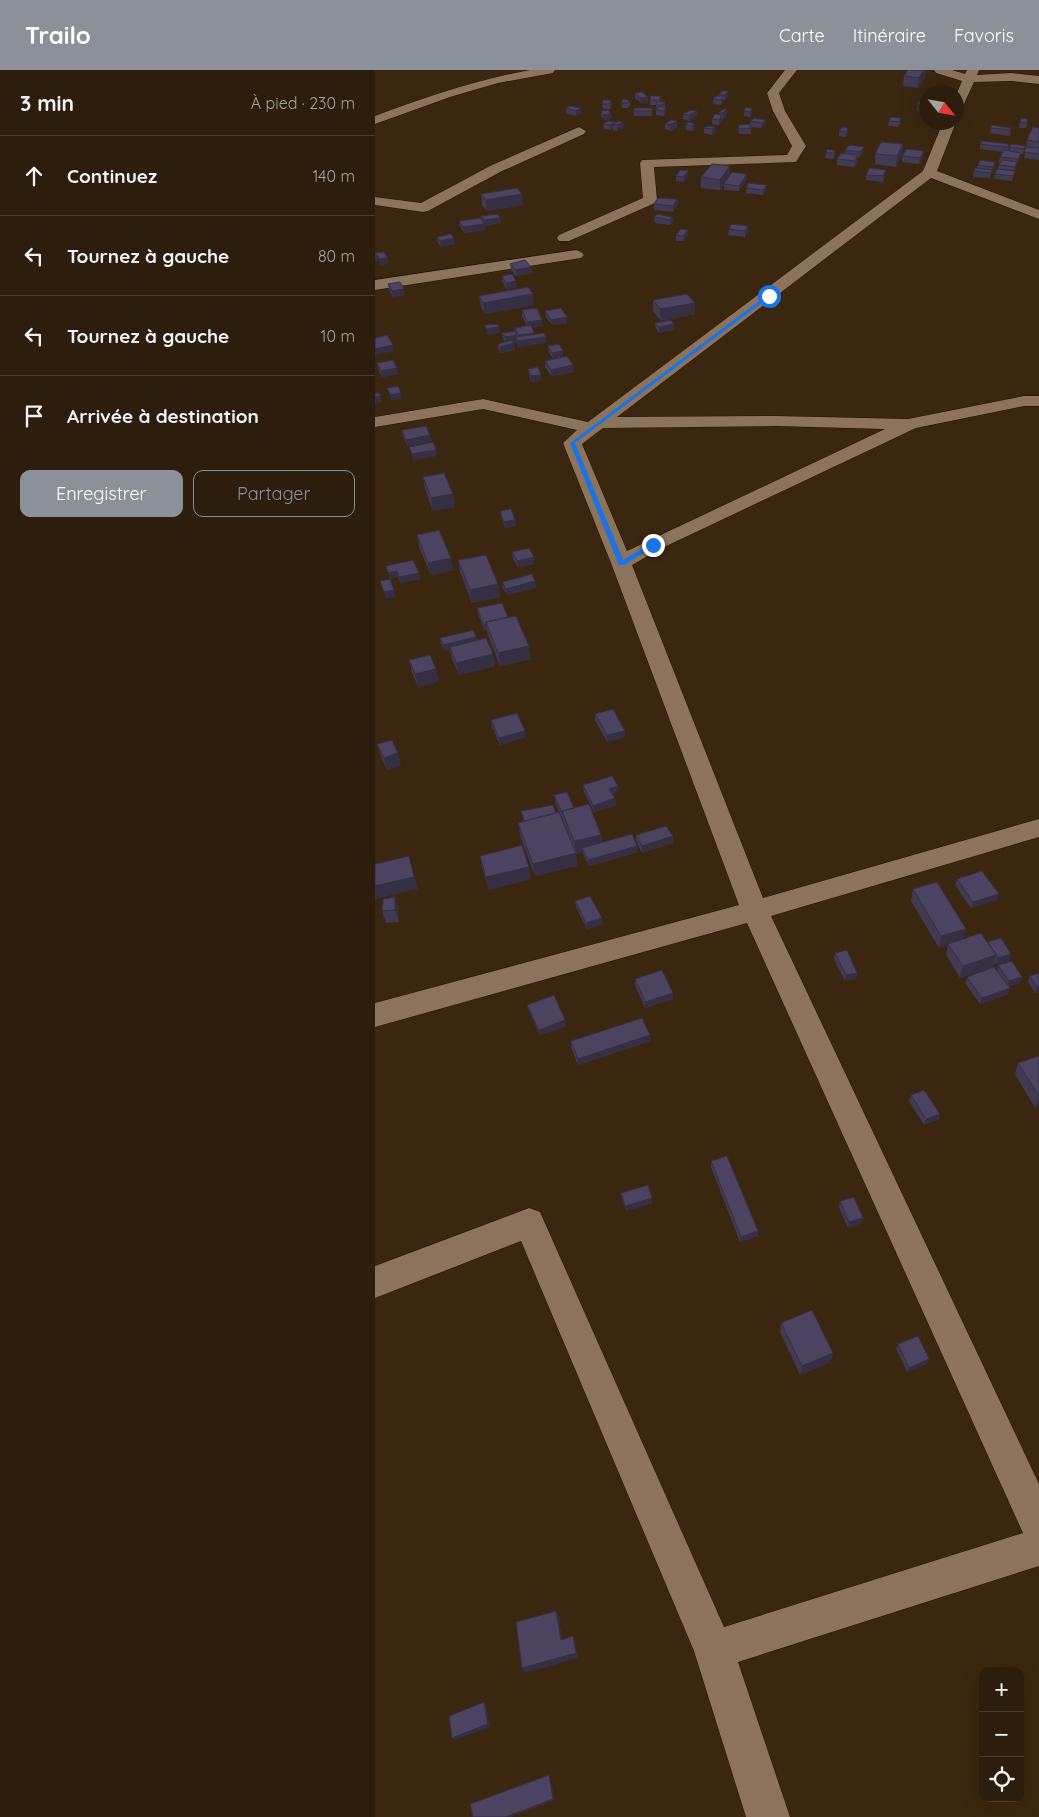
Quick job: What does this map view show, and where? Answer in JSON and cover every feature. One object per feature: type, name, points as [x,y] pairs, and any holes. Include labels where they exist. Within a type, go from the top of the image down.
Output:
[{"type":"street","points":[[375,120],[446,94],[497,80],[549,70]]},
{"type":"street","points":[[564,238],[649,200],[647,163],[791,160],[799,146],[779,111],[773,93],[791,70]]},
{"type":"street","points":[[940,70],[1039,80]]},
{"type":"street","points":[[964,89],[970,74]]},
{"type":"street","points":[[947,130],[929,173],[572,443],[621,563],[755,911],[1039,1526]]},
{"type":"street","points":[[375,201],[423,208],[495,170],[579,131]]},
{"type":"street","points":[[929,173],[1039,215]]},
{"type":"street","points":[[375,285],[576,255]]},
{"type":"street","points":[[375,422],[483,404],[595,426],[776,421],[911,424],[1025,401],[1039,401]]},
{"type":"street","points":[[621,563],[653,545],[911,424]]},
{"type":"street","points":[[375,1015],[755,911],[1039,828]]},
{"type":"street","points":[[375,1282],[529,1223],[715,1650],[768,1817]]},
{"type":"street","points":[[715,1650],[1039,1547]]},
{"type":"building","points":[[908,70],[924,70],[919,78],[904,76]]},
{"type":"building","points":[[722,91],[728,91],[725,95],[719,95]]},
{"type":"building","points":[[642,92],[648,97],[640,98],[635,93]]},
{"type":"building","points":[[651,96],[660,96],[660,100],[650,100]]},
{"type":"building","points":[[716,96],[723,96],[721,100],[713,99]]},
{"type":"building","points":[[623,99],[629,100],[628,103],[621,103]]},
{"type":"building","points":[[603,100],[611,100],[610,104],[602,104]]},
{"type":"building","points":[[657,102],[665,102],[663,105],[656,105]]},
{"type":"building","points":[[570,106],[581,108],[576,111],[566,108]]},
{"type":"building","points":[[659,106],[666,107],[664,111],[656,110]]},
{"type":"building","points":[[746,107],[752,108],[750,112],[744,111]]},
{"type":"building","points":[[634,108],[652,108],[652,111],[634,111]]},
{"type":"building","points":[[723,109],[727,109],[723,113],[719,113]]},
{"type":"building","points":[[608,110],[611,114],[603,115],[601,111]]},
{"type":"building","points":[[691,110],[697,111],[689,115],[683,114]]},
{"type":"building","points":[[715,114],[722,115],[719,120],[712,119]]},
{"type":"building","points":[[891,117],[901,118],[899,122],[889,121]]},
{"type":"building","points":[[754,118],[766,120],[762,123],[750,121]]},
{"type":"building","points":[[1021,118],[1028,119],[1026,123],[1020,122]]},
{"type":"building","points":[[671,120],[677,121],[670,125],[665,124]]},
{"type":"building","points":[[608,121],[615,122],[610,125],[603,124]]},
{"type":"building","points":[[619,121],[623,122],[617,125],[613,124]]},
{"type":"building","points":[[689,122],[695,124],[692,126],[685,124]]},
{"type":"building","points":[[750,124],[751,128],[739,129],[738,125]]},
{"type":"building","points":[[991,125],[1011,128],[1011,130],[991,128]]},
{"type":"building","points":[[708,126],[715,127],[712,129],[704,128]]},
{"type":"building","points":[[842,127],[848,128],[846,132],[839,131]]},
{"type":"building","points":[[1033,127],[1039,128],[1039,142],[1027,140]]},
{"type":"building","points":[[982,141],[1009,144],[1008,147],[980,144]]},
{"type":"building","points":[[881,142],[903,144],[897,156],[875,154]]},
{"type":"building","points":[[1011,144],[1025,146],[1024,149],[1010,147]]},
{"type":"building","points":[[849,145],[864,147],[860,152],[845,150]]},
{"type":"building","points":[[1027,147],[1039,148],[1039,154],[1024,152]]},
{"type":"building","points":[[827,149],[835,150],[833,153],[826,153]]},
{"type":"building","points":[[907,149],[924,151],[920,158],[902,156]]},
{"type":"building","points":[[1004,150],[1021,153],[1018,159],[1000,157]]},
{"type":"building","points":[[841,153],[858,155],[855,161],[837,159]]},
{"type":"building","points":[[980,160],[995,162],[993,167],[978,165]]},
{"type":"building","points":[[1002,160],[1017,162],[1015,167],[999,165]]},
{"type":"building","points":[[712,164],[730,166],[720,180],[701,177]]},
{"type":"building","points":[[869,168],[886,170],[883,176],[866,175]]},
{"type":"building","points":[[975,168],[992,170],[991,173],[974,171]]},
{"type":"building","points":[[997,169],[1015,171],[1013,176],[995,174]]},
{"type":"building","points":[[680,170],[688,171],[683,177],[676,176]]},
{"type":"building","points":[[732,172],[747,174],[739,186],[724,184]]},
{"type":"building","points":[[749,183],[767,185],[763,190],[746,188]]},
{"type":"building","points":[[517,188],[522,194],[486,200],[481,194]]},
{"type":"building","points":[[658,198],[677,199],[673,206],[654,204]]},
{"type":"building","points":[[498,214],[500,218],[484,220],[481,216]]},
{"type":"building","points":[[657,214],[672,217],[670,220],[654,217]]},
{"type":"building","points":[[481,218],[484,224],[463,227],[459,221]]},
{"type":"building","points":[[731,224],[748,226],[745,231],[729,229]]},
{"type":"building","points":[[681,229],[688,230],[683,236],[676,235]]},
{"type":"building","points":[[451,234],[454,238],[440,241],[437,237]]},
{"type":"building","points":[[384,252],[388,258],[379,259],[377,255],[375,256],[375,253]]},
{"type":"building","points":[[525,260],[531,267],[516,270],[510,264]]},
{"type":"building","points":[[512,274],[516,281],[506,283],[502,276]]},
{"type":"building","points":[[400,282],[404,289],[392,291],[388,284]]},
{"type":"building","points":[[528,287],[533,294],[483,303],[479,296]]},
{"type":"building","points":[[687,294],[695,303],[660,309],[653,300]]},
{"type":"building","points":[[537,308],[542,320],[527,322],[522,310]]},
{"type":"building","points":[[561,308],[567,317],[551,320],[545,311]]},
{"type":"building","points":[[671,320],[674,324],[659,327],[655,323]]},
{"type":"building","points":[[498,324],[499,327],[486,329],[485,325]]},
{"type":"building","points":[[531,325],[534,333],[518,335],[515,328]]},
{"type":"building","points":[[515,331],[517,335],[505,337],[502,333]]},
{"type":"building","points":[[544,333],[546,337],[517,341],[516,337]]},
{"type":"building","points":[[387,335],[393,345],[375,349],[375,338]]},
{"type":"building","points":[[512,340],[514,343],[500,347],[498,344]]},
{"type":"building","points":[[559,344],[563,351],[552,353],[548,346]]},
{"type":"building","points":[[567,356],[573,365],[551,370],[545,361]]},
{"type":"building","points":[[393,360],[397,368],[381,371],[377,363]]},
{"type":"building","points":[[538,367],[541,375],[531,376],[528,369]]},
{"type":"building","points":[[398,386],[401,393],[390,395],[387,388]]},
{"type":"building","points":[[375,393],[379,393],[381,396],[375,397]]},
{"type":"building","points":[[426,426],[430,435],[406,440],[402,430]]},
{"type":"building","points":[[433,442],[436,450],[412,454],[409,447]]},
{"type":"building","points":[[444,473],[453,494],[431,498],[423,477]]},
{"type":"building","points":[[511,509],[515,520],[504,522],[500,511]]},
{"type":"building","points":[[439,530],[451,558],[428,563],[417,535]]},
{"type":"building","points":[[529,548],[534,557],[517,561],[512,552]]},
{"type":"building","points":[[486,555],[498,584],[470,590],[458,560]]},
{"type":"building","points":[[413,560],[419,573],[399,577],[397,571],[388,573],[386,566]]},
{"type":"building","points":[[532,574],[535,581],[506,589],[502,582]]},
{"type":"building","points":[[390,579],[394,590],[384,592],[380,581]]},
{"type":"building","points":[[502,603],[508,617],[486,622],[487,624],[484,625],[477,608]]},
{"type":"building","points":[[516,616],[529,646],[498,653],[486,622]]},
{"type":"building","points":[[473,630],[476,637],[443,645],[440,638]]},
{"type":"building","points":[[486,638],[493,654],[456,663],[450,647]]},
{"type":"building","points":[[430,655],[436,669],[415,674],[409,660]]},
{"type":"building","points":[[613,709],[625,731],[607,735],[595,714]]},
{"type":"building","points":[[517,713],[525,731],[499,738],[491,720]]},
{"type":"building","points":[[392,740],[398,753],[384,758],[377,744]]},
{"type":"building","points":[[612,776],[618,786],[609,789],[615,798],[593,806],[583,785]]},
{"type":"building","points":[[567,792],[574,808],[562,811],[563,815],[554,795]]},
{"type":"building","points":[[589,804],[601,835],[574,841],[562,811]]},
{"type":"building","points":[[553,805],[556,813],[524,821],[521,811]]},
{"type":"building","points":[[559,812],[576,853],[533,864],[518,823]]},
{"type":"building","points":[[666,826],[673,836],[642,846],[636,835]]},
{"type":"building","points":[[632,834],[637,846],[588,860],[582,848]]},
{"type":"building","points":[[522,845],[529,867],[486,877],[480,856]]},
{"type":"building","points":[[409,856],[414,877],[375,886],[375,864]]},
{"type":"building","points":[[982,871],[999,894],[973,902],[957,879]]},
{"type":"building","points":[[937,882],[966,929],[941,936],[913,889]]},
{"type":"building","points":[[590,896],[602,918],[586,923],[575,901]]},
{"type":"building","points":[[395,897],[395,910],[382,911],[383,899]]},
{"type":"building","points":[[981,933],[996,955],[963,966],[948,944]]},
{"type":"building","points":[[1001,938],[1011,954],[998,958],[988,942]]},
{"type":"building","points":[[847,950],[857,973],[846,975],[835,953]]},
{"type":"building","points":[[1012,961],[1022,977],[1009,981],[998,965]]},
{"type":"building","points":[[994,967],[1010,988],[982,998],[967,977]]},
{"type":"building","points":[[662,970],[673,993],[645,1002],[635,979]]},
{"type":"building","points":[[1039,973],[1039,986],[1037,987],[1030,976]]},
{"type":"building","points":[[554,995],[565,1020],[539,1030],[527,1005]]},
{"type":"building","points":[[642,1018],[650,1035],[578,1059],[571,1041]]},
{"type":"building","points":[[1039,1056],[1039,1096],[1018,1063]]},
{"type":"building","points":[[924,1090],[940,1114],[926,1119],[911,1095]]},
{"type":"building","points":[[727,1156],[758,1231],[741,1237],[711,1161]]},
{"type":"building","points":[[648,1185],[652,1198],[625,1206],[621,1193]]},
{"type":"building","points":[[854,1197],[863,1218],[849,1222],[840,1201]]},
{"type":"building","points":[[812,1310],[833,1353],[802,1366],[781,1323]]},
{"type":"building","points":[[918,1336],[929,1359],[909,1368],[898,1344]]},
{"type":"building","points":[[556,1611],[561,1640],[573,1636],[576,1653],[522,1668],[516,1622]]},
{"type":"building","points":[[484,1702],[488,1724],[452,1738],[449,1716]]},
{"type":"building","points":[[549,1775],[553,1799],[506,1817],[473,1817],[470,1804]]},
{"type":"route","points":[[653,545],[621,563],[572,443],[769,296]]}]
